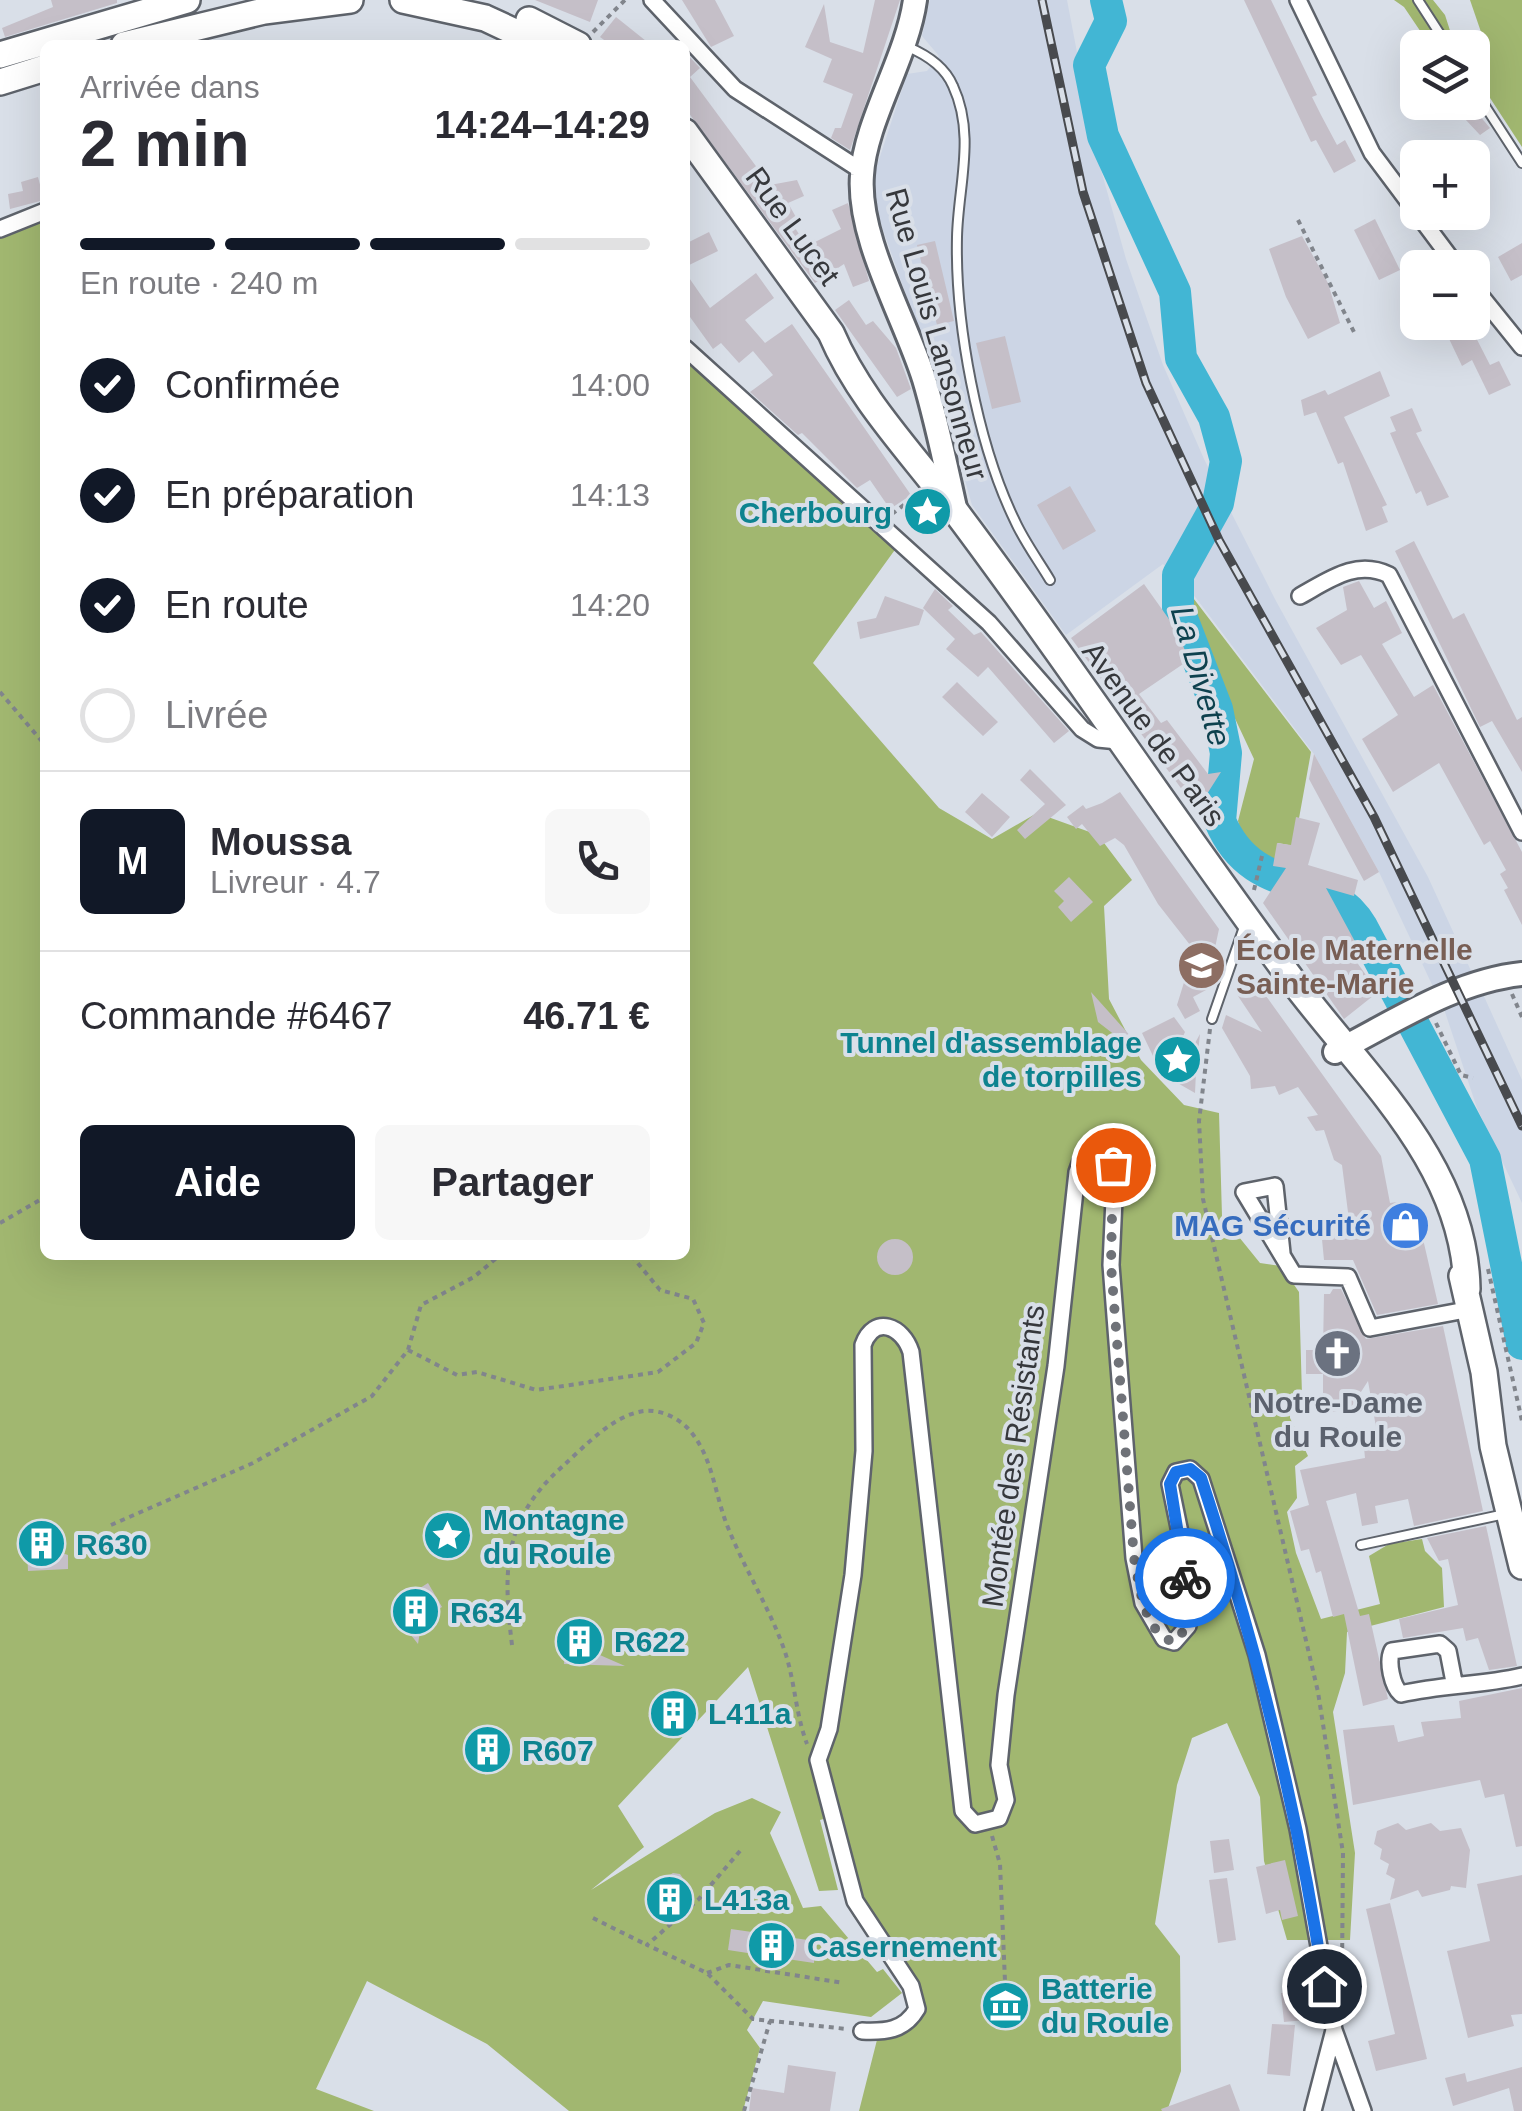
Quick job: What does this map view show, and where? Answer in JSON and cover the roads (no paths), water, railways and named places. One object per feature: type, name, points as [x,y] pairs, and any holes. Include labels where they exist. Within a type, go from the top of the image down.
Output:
[{"type":"main road","points":[[51,40],[187,0]]},
{"type":"main road","points":[[144,40],[264,10],[350,0]]},
{"type":"main road","points":[[403,0],[485,18],[533,40]]},
{"type":"main road","points":[[475,0],[579,40]]},
{"type":"main road","name":"Rue Louis Lansonneur","points":[[915,0],[904,46],[862,171],[871,233],[923,376],[956,512]]},
{"type":"main road","points":[[0,55],[40,43]]},
{"type":"main road","points":[[0,82],[40,70]]},
{"type":"main road","name":"Rue Lucet","points":[[690,139],[831,333],[843,362]]},
{"type":"main road","name":"Rue Lucet","points":[[690,165],[816,336],[843,362],[956,512]]},
{"type":"main road","name":"Avenue de Paris","points":[[956,512],[1341,1049],[1406,1125],[1442,1183],[1462,1235],[1469,1299],[1484,1372],[1486,1410],[1516,1502],[1522,1566]]},
{"type":"main road","points":[[1341,1049],[1477,982],[1522,974]]},
{"type":"street","points":[[652,0],[689,40]]},
{"type":"street","points":[[1298,0],[1372,152],[1445,250]]},
{"type":"street","points":[[690,41],[734,89],[862,171]]},
{"type":"street","points":[[0,229],[40,213]]},
{"type":"street","points":[[1490,307],[1522,347]]},
{"type":"street","points":[[690,352],[990,623],[1082,729],[1098,739],[1118,741]]},
{"type":"street","points":[[1300,596],[1353,569],[1373,568],[1389,576],[1522,832]]},
{"type":"street","name":"Montée des Résistants","points":[[862,2031],[897,2028],[909,2022],[917,2009],[911,1986],[861,1916],[850,1888],[818,1760],[829,1729],[854,1574],[864,1451],[863,1345],[877,1326],[889,1326],[907,1338],[963,1811],[975,1824],[999,1818],[1004,1810],[1000,1765],[1006,1695],[1056,1366],[1076,1172],[1088,1156],[1107,1156],[1115,1177],[1111,1265],[1134,1558],[1143,1603],[1164,1639],[1174,1642],[1184,1636],[1188,1626],[1182,1548],[1170,1484],[1176,1472],[1190,1469],[1201,1478],[1257,1654],[1298,1829],[1334,2030],[1363,2111]]},
{"type":"street","points":[[1282,1253],[1294,1275],[1348,1277],[1370,1328],[1469,1299]]},
{"type":"street","points":[[1454,1682],[1448,1651],[1440,1644],[1392,1651],[1389,1657],[1396,1689],[1401,1694],[1454,1682],[1469,1688],[1522,1676]]},
{"type":"street","points":[[1313,2111],[1334,2030]]},
{"type":"lane","points":[[1418,0],[1437,30]]},
{"type":"lane","points":[[904,46],[929,56],[954,86],[967,154],[957,237],[969,367],[993,464],[1009,506],[1050,580]]},
{"type":"lane","points":[[1490,113],[1522,162]]},
{"type":"lane","points":[[1212,1020],[1246,919]]},
{"type":"lane","points":[[1361,1545],[1516,1502]]},
{"type":"waterway","name":"La Divette","points":[[1106,0],[1111,21],[1089,65],[1103,136],[1175,292],[1181,358],[1214,417],[1226,461],[1218,503],[1178,575],[1178,608],[1217,709],[1226,753],[1220,821],[1234,846],[1252,863],[1330,897],[1348,909],[1362,927],[1485,1159],[1522,1344]]},
{"type":"railway","points":[[1042,0],[1083,192],[1146,383],[1219,540],[1374,817],[1522,1126]]},
{"type":"place","name":"Cherbourg","points":[[927,512]]},
{"type":"place","name":"École Maternelle Sainte-Marie","points":[[1201,966]]},
{"type":"place","name":"Tunnel d'assemblage de torpilles","points":[[1177,1059]]},
{"type":"place","name":"MAG Sécurité","points":[[1406,1225]]},
{"type":"place","name":"Notre-Dame du Roule","points":[[1338,1353]]},
{"type":"place","name":"Montagne du Roule","points":[[448,1536]]},
{"type":"place","name":"R630","points":[[41,1544]]},
{"type":"place","name":"R634","points":[[415,1612]]},
{"type":"place","name":"R622","points":[[579,1641]]},
{"type":"place","name":"L411a","points":[[673,1713]]},
{"type":"place","name":"R607","points":[[487,1750]]},
{"type":"place","name":"L413a","points":[[669,1899]]},
{"type":"place","name":"Casernement","points":[[772,1946]]},
{"type":"place","name":"Batterie du Roule","points":[[1006,2005]]}]
